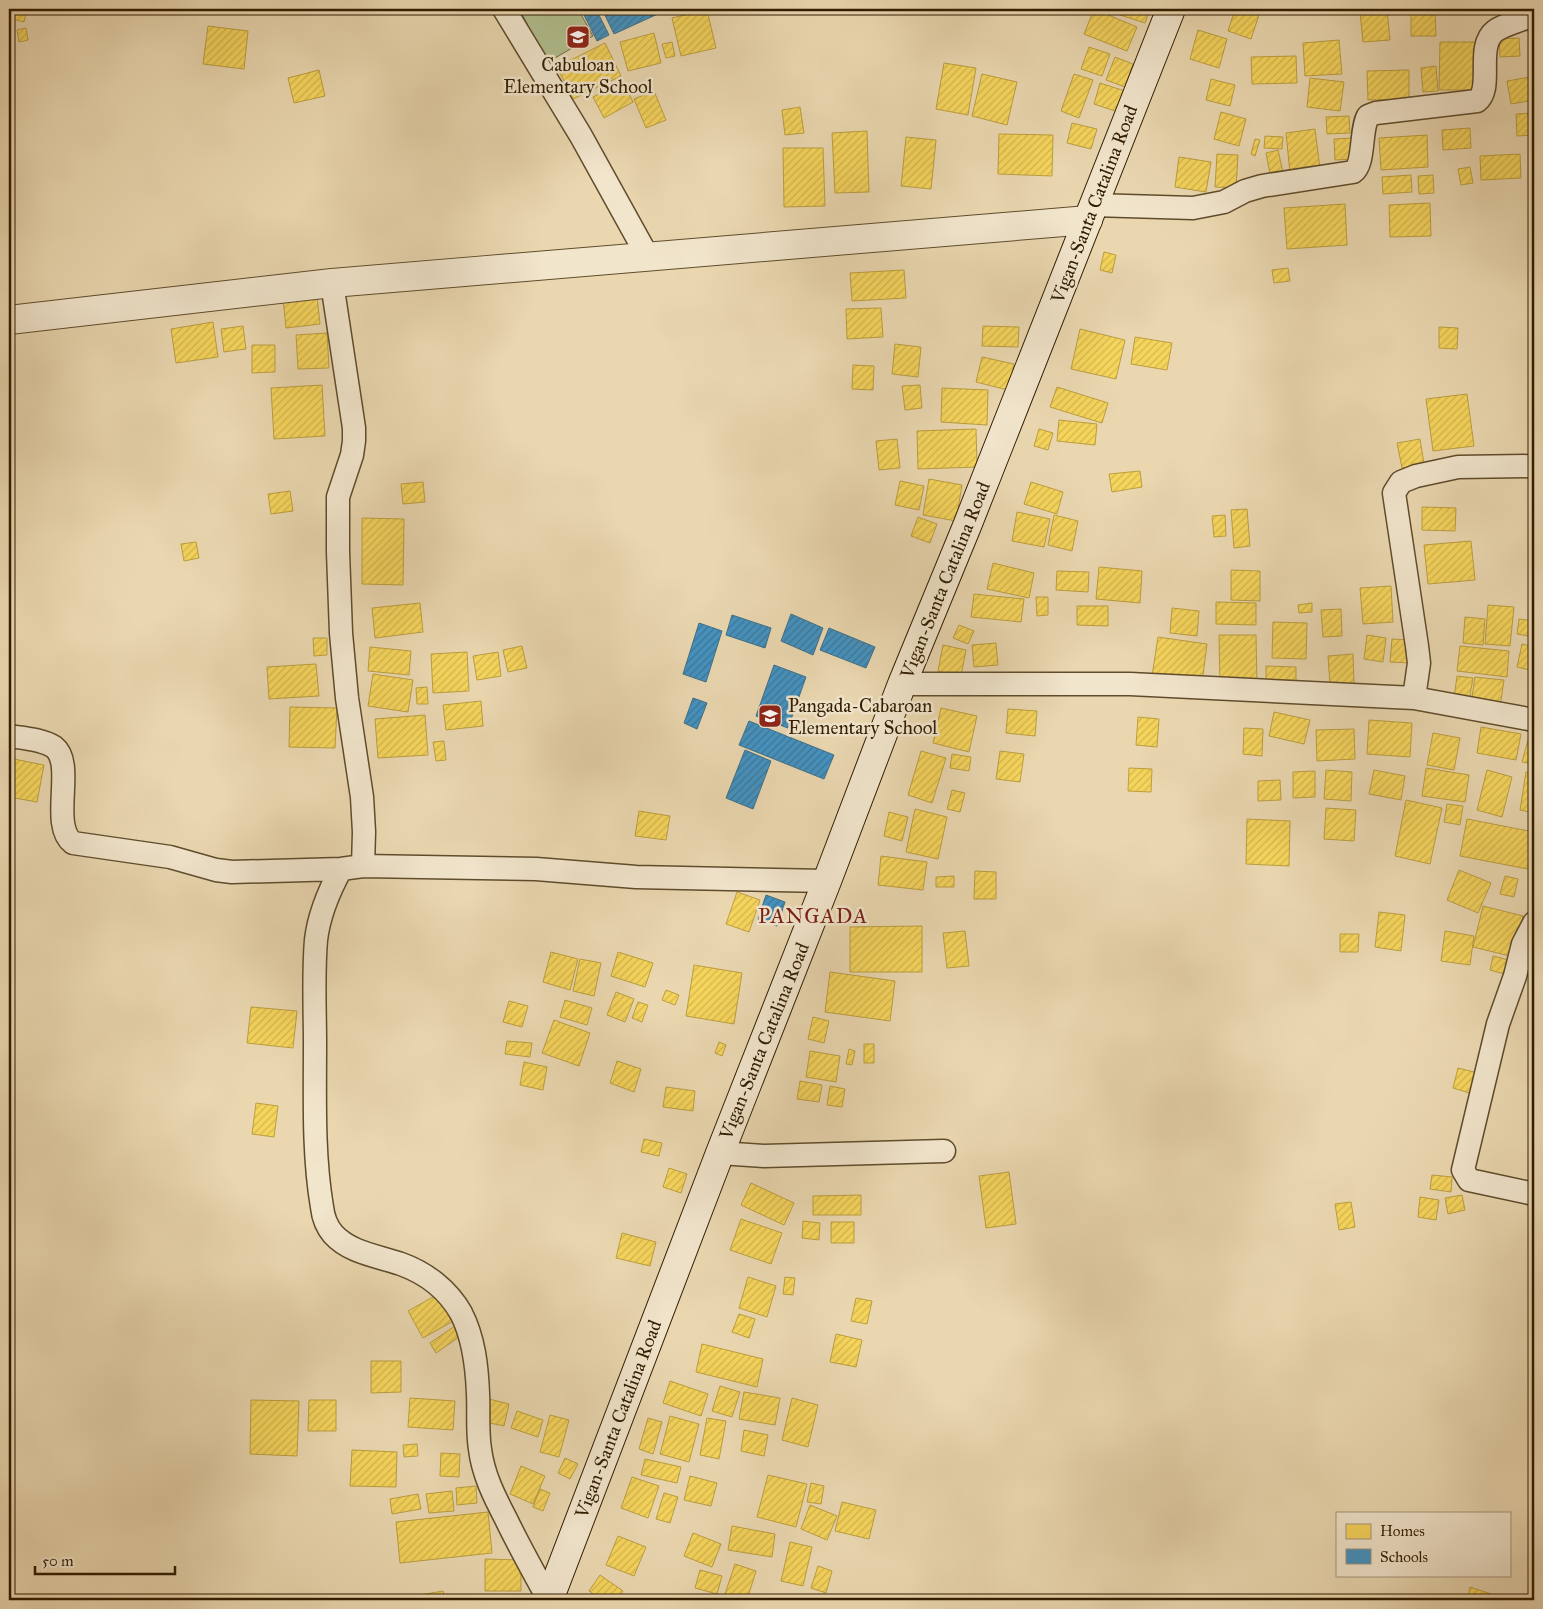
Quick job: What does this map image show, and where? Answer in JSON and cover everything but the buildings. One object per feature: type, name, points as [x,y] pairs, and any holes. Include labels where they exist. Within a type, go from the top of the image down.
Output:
[{"type":"main road","name":"Vigan-Santa Catalina Road","points":[[548,1600],[902,684],[967,526],[1171,9]]},
{"type":"main road","points":[[9,320],[332,283],[814,242],[1091,212]]},
{"type":"street","points":[[504,9],[581,136],[648,257]]},
{"type":"street","points":[[1091,212],[1193,208],[1224,202],[1245,191],[1262,186],[1353,172],[1357,169],[1359,163],[1363,128],[1368,116],[1376,113],[1477,101],[1483,90],[1487,41],[1495,31],[1528,16]]},
{"type":"street","points":[[332,283],[354,428],[352,455],[338,497],[338,552],[341,632],[347,698],[362,797],[363,866]]},
{"type":"street","points":[[1414,698],[1418,662],[1417,646],[1394,493],[1396,487],[1401,482],[1416,476],[1458,467],[1534,466]]},
{"type":"street","points":[[902,684],[1130,684],[1414,698],[1534,720]]},
{"type":"street","points":[[9,736],[47,744],[58,752],[62,764],[63,822],[66,836],[73,842],[170,857],[216,870],[232,872],[341,869],[363,866],[536,869],[636,877],[827,881]]},
{"type":"street","points":[[341,869],[328,893],[316,938],[315,1128],[322,1209],[331,1232],[342,1243],[364,1253],[402,1264],[421,1273],[445,1290],[461,1314],[471,1338],[476,1362],[479,1447],[484,1470],[490,1487],[548,1600]]},
{"type":"street","points":[[1534,923],[1523,944],[1515,976],[1498,1024],[1463,1170],[1469,1180],[1534,1194]]},
{"type":"street","points":[[720,1153],[764,1156],[944,1151]]},
{"type":"green space","points":[[519,9],[578,9],[593,36],[548,62]]},
{"type":"place","name":"Cabuloan Elementary School","points":[[578,37]]},
{"type":"place","name":"Pangada-Cabaroan Elementary School","points":[[770,716]]},
{"type":"district","name":"PANGADA","points":[[813,916]]}]
